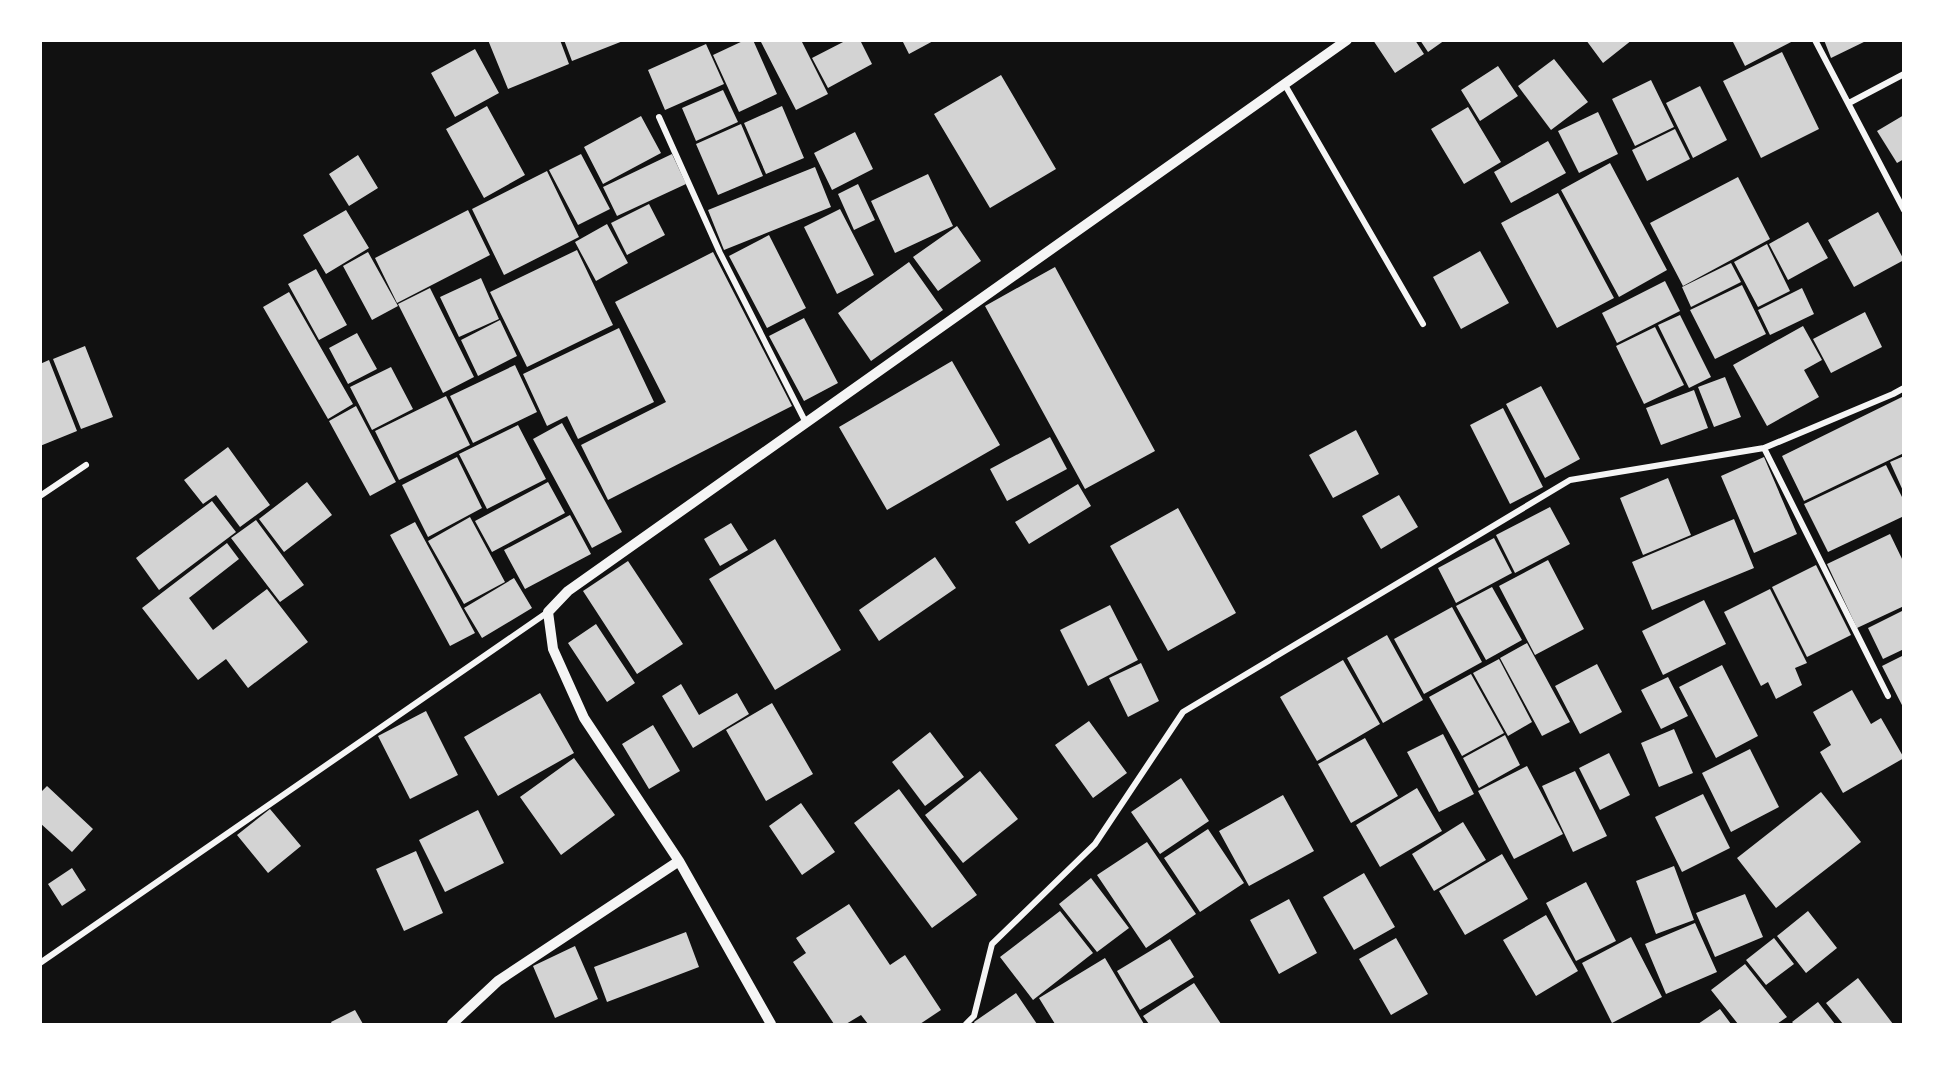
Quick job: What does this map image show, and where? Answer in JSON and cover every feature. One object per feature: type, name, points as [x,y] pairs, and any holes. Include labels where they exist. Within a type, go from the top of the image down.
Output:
[{"type":"street","points":[[40,963],[548,612],[568,591],[1347,40]]},
{"type":"street","points":[[1815,40],[1904,210]]},
{"type":"street","points":[[1849,103],[1904,74]]},
{"type":"street","points":[[1285,85],[1423,324]]},
{"type":"street","points":[[658,117],[720,253],[806,423]]},
{"type":"street","points":[[966,1024],[974,1016],[992,944],[1095,844],[1183,711],[1570,480],[1764,447],[1904,388]]},
{"type":"street","points":[[1764,447],[1888,696]]},
{"type":"street","points":[[40,496],[86,465]]},
{"type":"street","points":[[548,612],[553,649],[584,718],[679,861],[769,1024]]},
{"type":"street","points":[[453,1024],[498,981],[679,861]]},
{"type":"building","points":[[488,40],[560,40],[569,64],[508,89]]},
{"type":"building","points":[[564,40],[623,40],[623,41],[572,61]]},
{"type":"building","points":[[745,40],[753,40],[777,94],[739,112],[713,55]]},
{"type":"building","points":[[764,40],[801,40],[828,94],[796,110],[761,42]]},
{"type":"building","points":[[847,40],[860,40],[872,64],[828,88],[812,58]]},
{"type":"building","points":[[902,40],[935,40],[909,54]]},
{"type":"building","points":[[1373,40],[1415,40],[1424,54],[1395,73]]},
{"type":"building","points":[[1420,40],[1445,40],[1428,52]]},
{"type":"building","points":[[1586,40],[1632,40],[1603,63]]},
{"type":"building","points":[[1732,40],[1795,40],[1745,66]]},
{"type":"building","points":[[1824,40],[1868,40],[1831,58]]},
{"type":"building","points":[[706,44],[724,84],[665,110],[648,70]]},
{"type":"building","points":[[475,49],[499,93],[455,117],[431,73]]},
{"type":"building","points":[[1782,52],[1819,129],[1761,158],[1723,81]]},
{"type":"building","points":[[1554,59],[1588,102],[1551,130],[1518,86]]},
{"type":"building","points":[[1498,66],[1518,96],[1480,121],[1461,90]]},
{"type":"building","points":[[1001,75],[1056,169],[990,208],[934,114]]},
{"type":"building","points":[[1651,80],[1674,127],[1635,146],[1612,99]]},
{"type":"building","points":[[1700,86],[1727,140],[1693,158],[1666,103]]},
{"type":"building","points":[[723,90],[738,122],[696,141],[682,108]]},
{"type":"building","points":[[487,106],[525,175],[484,198],[446,129]]},
{"type":"building","points":[[782,106],[804,158],[766,174],[744,123]]},
{"type":"building","points":[[1468,107],[1501,162],[1464,184],[1431,129]]},
{"type":"building","points":[[1598,112],[1618,154],[1579,173],[1558,131]]},
{"type":"building","points":[[1904,115],[1904,159],[1897,163],[1877,131]]},
{"type":"building","points":[[641,116],[661,153],[603,184],[584,147]]},
{"type":"building","points":[[741,124],[763,176],[718,195],[696,144]]},
{"type":"building","points":[[1675,129],[1690,159],[1647,181],[1632,150]]},
{"type":"building","points":[[855,132],[873,169],[832,190],[814,153]]},
{"type":"building","points":[[1548,141],[1566,173],[1511,203],[1494,172]]},
{"type":"building","points":[[581,154],[610,209],[578,225],[549,170]]},
{"type":"building","points":[[672,154],[686,184],[617,216],[603,187]]},
{"type":"building","points":[[358,155],[378,188],[349,206],[329,174]]},
{"type":"building","points":[[1610,163],[1667,270],[1619,297],[1561,190]]},
{"type":"building","points":[[815,167],[831,207],[724,250],[708,210]]},
{"type":"building","points":[[547,171],[579,237],[504,275],[472,209]]},
{"type":"building","points":[[928,174],[953,226],[895,253],[871,201]]},
{"type":"building","points":[[1738,177],[1770,239],[1683,286],[1650,223]]},
{"type":"building","points":[[858,184],[875,220],[854,230],[838,194]]},
{"type":"building","points":[[1558,193],[1614,298],[1557,328],[1501,223]]},
{"type":"building","points":[[649,204],[665,235],[627,255],[611,223]]},
{"type":"building","points":[[840,209],[874,275],[837,294],[804,227]]},
{"type":"building","points":[[346,210],[369,248],[326,274],[303,235]]},
{"type":"building","points":[[468,210],[490,255],[397,303],[375,258]]},
{"type":"building","points":[[1878,212],[1904,260],[1854,287],[1828,240]]},
{"type":"building","points":[[1808,222],[1828,258],[1788,280],[1769,244]]},
{"type":"building","points":[[607,224],[628,263],[596,281],[575,242]]},
{"type":"building","points":[[957,226],[981,261],[938,291],[913,257]]},
{"type":"building","points":[[769,235],[806,308],[767,328],[729,256]]},
{"type":"building","points":[[1767,244],[1790,291],[1758,307],[1734,262]]},
{"type":"building","points":[[577,250],[613,325],[527,367],[490,292]]},
{"type":"building","points":[[1480,251],[1509,303],[1461,329],[1433,277]]},
{"type":"building","points":[[368,252],[398,306],[372,320],[343,266]]},
{"type":"building","points":[[713,252],[792,406],[608,500],[581,445],[666,402],[615,302]]},
{"type":"building","points":[[909,262],[943,310],[871,361],[838,313]]},
{"type":"building","points":[[1731,263],[1741,282],[1691,307],[1682,287]]},
{"type":"building","points":[[1055,267],[1155,451],[1085,489],[985,306]]},
{"type":"building","points":[[316,269],[347,325],[319,340],[288,284]]},
{"type":"building","points":[[481,278],[499,319],[459,337],[440,297]]},
{"type":"building","points":[[1665,281],[1680,311],[1617,343],[1602,313]]},
{"type":"building","points":[[1742,285],[1766,334],[1715,359],[1690,310]]},
{"type":"building","points":[[430,288],[474,377],[443,393],[398,304]]},
{"type":"building","points":[[1802,288],[1814,314],[1770,335],[1758,310]]},
{"type":"building","points":[[289,292],[353,404],[328,419],[263,307]]},
{"type":"building","points":[[1865,312],[1882,347],[1831,373],[1813,339]]},
{"type":"building","points":[[1680,315],[1711,377],[1689,388],[1658,325]]},
{"type":"building","points":[[804,318],[838,383],[804,401],[769,336]]},
{"type":"building","points":[[500,320],[517,356],[478,376],[461,340]]},
{"type":"building","points":[[1803,326],[1822,360],[1804,370],[1819,397],[1767,426],[1733,365]]},
{"type":"building","points":[[1655,327],[1684,385],[1644,404],[1616,346]]},
{"type":"building","points":[[619,328],[654,402],[578,439],[567,416],[547,426],[523,374]]},
{"type":"building","points":[[357,333],[377,369],[348,384],[329,348]]},
{"type":"building","points":[[85,346],[113,417],[81,429],[53,359]]},
{"type":"building","points":[[49,360],[77,431],[40,446],[40,364]]},
{"type":"building","points":[[952,361],[1000,445],[887,510],[839,427]]},
{"type":"building","points":[[515,365],[537,412],[473,443],[450,396]]},
{"type":"building","points":[[391,367],[413,409],[372,430],[350,387]]},
{"type":"building","points":[[1725,377],[1741,417],[1714,427],[1698,387]]},
{"type":"building","points":[[1541,386],[1580,459],[1545,478],[1506,404]]},
{"type":"building","points":[[1694,390],[1708,428],[1661,445],[1646,408]]},
{"type":"building","points":[[446,396],[470,445],[399,480],[375,431]]},
{"type":"building","points":[[1904,396],[1904,453],[1804,501],[1782,456]]},
{"type":"building","points":[[356,406],[396,482],[370,496],[329,421]]},
{"type":"building","points":[[1503,408],[1543,487],[1510,504],[1470,425]]},
{"type":"building","points":[[562,423],[622,532],[592,548],[533,439]]},
{"type":"building","points":[[518,425],[546,479],[487,509],[459,454]]},
{"type":"building","points":[[1356,430],[1379,474],[1333,498],[1309,455]]},
{"type":"building","points":[[1050,437],[1067,469],[1007,501],[990,469]]},
{"type":"building","points":[[228,447],[270,505],[240,527],[216,495],[203,504],[184,480]]},
{"type":"building","points":[[1904,456],[1904,493],[1890,462]]},
{"type":"building","points":[[457,457],[482,508],[428,537],[402,485]]},
{"type":"building","points":[[1764,457],[1797,534],[1754,553],[1721,476]]},
{"type":"building","points":[[1886,465],[1904,501],[1904,516],[1828,552],[1804,504]]},
{"type":"building","points":[[1668,478],[1691,535],[1643,555],[1620,498]]},
{"type":"building","points":[[307,482],[332,515],[284,552],[259,519]]},
{"type":"building","points":[[548,482],[565,513],[492,552],[475,521]]},
{"type":"building","points":[[1078,484],[1091,506],[1029,544],[1015,522]]},
{"type":"building","points":[[1399,495],[1418,527],[1381,549],[1362,516]]},
{"type":"building","points":[[212,501],[236,532],[159,590],[136,558]]},
{"type":"building","points":[[1550,507],[1570,544],[1515,573],[1496,535]]},
{"type":"building","points":[[1178,508],[1236,613],[1168,651],[1110,546]]},
{"type":"building","points":[[570,515],[591,554],[525,589],[504,550]]},
{"type":"building","points":[[470,517],[505,582],[464,604],[428,541]]},
{"type":"building","points":[[1734,519],[1754,568],[1652,610],[1632,562]]},
{"type":"building","points":[[256,520],[304,585],[280,602],[231,538]]},
{"type":"building","points":[[415,522],[475,633],[450,646],[390,535]]},
{"type":"building","points":[[731,523],[748,550],[720,566],[704,539]]},
{"type":"building","points":[[1890,534],[1904,563],[1904,606],[1857,628],[1827,564]]},
{"type":"building","points":[[1494,538],[1512,573],[1456,603],[1438,568]]},
{"type":"building","points":[[775,539],[841,650],[775,690],[709,579]]},
{"type":"building","points":[[227,543],[239,559],[189,598],[213,630],[267,589],[308,642],[248,688],[226,659],[198,680],[142,608]]},
{"type":"building","points":[[935,557],[956,588],[879,641],[859,610]]},
{"type":"building","points":[[1548,560],[1584,629],[1535,655],[1499,586]]},
{"type":"building","points":[[628,561],[683,644],[637,674],[583,591]]},
{"type":"building","points":[[1816,565],[1851,635],[1807,657],[1772,587]]},
{"type":"building","points":[[514,578],[532,608],[482,638],[464,608]]},
{"type":"building","points":[[1492,587],[1522,640],[1486,660],[1456,606]]},
{"type":"building","points":[[1770,589],[1807,663],[1795,668],[1802,685],[1776,699],[1768,682],[1761,686],[1724,612]]},
{"type":"building","points":[[1704,600],[1726,644],[1663,675],[1642,631]]},
{"type":"building","points":[[1110,605],[1138,660],[1088,686],[1060,630]]},
{"type":"building","points":[[1452,607],[1482,662],[1424,694],[1394,639]]},
{"type":"building","points":[[1904,610],[1904,649],[1883,659],[1868,628]]},
{"type":"building","points":[[596,624],[635,683],[607,702],[568,643]]},
{"type":"building","points":[[1387,635],[1423,700],[1383,723],[1347,658]]},
{"type":"building","points":[[1527,643],[1570,722],[1542,736],[1500,658]]},
{"type":"building","points":[[1904,655],[1904,709],[1882,666]]},
{"type":"building","points":[[1499,659],[1532,722],[1508,736],[1473,673]]},
{"type":"building","points":[[1343,660],[1380,724],[1317,761],[1280,697]]},
{"type":"building","points":[[1141,663],[1159,701],[1128,717],[1109,678]]},
{"type":"building","points":[[1597,664],[1622,712],[1580,734],[1555,686]]},
{"type":"building","points":[[1722,665],[1758,736],[1716,758],[1679,687]]},
{"type":"building","points":[[1471,674],[1504,733],[1462,756],[1429,697]]},
{"type":"building","points":[[1668,677],[1688,716],[1661,729],[1641,690]]},
{"type":"building","points":[[681,684],[699,715],[737,693],[749,714],[693,748],[662,696]]},
{"type":"building","points":[[1852,690],[1871,724],[1881,718],[1904,758],[1843,793],[1820,752],[1831,745],[1813,712]]},
{"type":"building","points":[[540,693],[574,753],[498,796],[464,737]]},
{"type":"building","points":[[772,703],[813,774],[766,801],[726,730]]},
{"type":"building","points":[[426,711],[458,775],[410,799],[378,736]]},
{"type":"building","points":[[1089,721],[1127,773],[1093,798],[1055,745]]},
{"type":"building","points":[[653,725],[680,771],[649,789],[622,744]]},
{"type":"building","points":[[1674,729],[1693,773],[1659,787],[1641,743]]},
{"type":"building","points":[[930,732],[964,777],[925,806],[892,762]]},
{"type":"building","points":[[1443,734],[1474,794],[1439,812],[1407,752]]},
{"type":"building","points":[[1505,735],[1520,765],[1479,788],[1463,758]]},
{"type":"building","points":[[1365,738],[1398,796],[1351,823],[1318,764]]},
{"type":"building","points":[[1750,749],[1779,807],[1731,832],[1702,773]]},
{"type":"building","points":[[1609,753],[1630,795],[1600,810],[1579,768]]},
{"type":"building","points":[[574,758],[615,815],[561,855],[520,797]]},
{"type":"building","points":[[1527,766],[1563,834],[1514,859],[1478,791]]},
{"type":"building","points":[[980,771],[1018,819],[963,863],[925,815]]},
{"type":"building","points":[[1575,771],[1607,836],[1573,852],[1542,786]]},
{"type":"building","points":[[1181,778],[1209,821],[1160,854],[1131,812]]},
{"type":"building","points":[[47,786],[93,829],[72,852],[40,823],[40,793]]},
{"type":"building","points":[[1417,788],[1442,831],[1380,867],[1356,825]]},
{"type":"building","points":[[899,789],[977,895],[932,928],[854,823]]},
{"type":"building","points":[[1821,792],[1861,842],[1776,908],[1737,858]]},
{"type":"building","points":[[1703,794],[1730,848],[1682,872],[1655,817]]},
{"type":"building","points":[[1283,795],[1314,851],[1249,886],[1219,831]]},
{"type":"building","points":[[801,803],[835,852],[802,875],[769,826]]},
{"type":"building","points":[[270,809],[301,846],[268,873],[237,835]]},
{"type":"building","points":[[478,810],[504,863],[445,892],[419,840]]},
{"type":"building","points":[[1463,822],[1486,860],[1434,891],[1412,854]]},
{"type":"building","points":[[1208,829],[1244,883],[1200,912],[1164,858]]},
{"type":"building","points":[[1147,842],[1196,914],[1146,948],[1097,875]]},
{"type":"building","points":[[416,851],[443,913],[404,931],[376,869]]},
{"type":"building","points":[[1502,854],[1528,899],[1465,935],[1439,891]]},
{"type":"building","points":[[1674,866],[1694,920],[1656,934],[1636,881]]},
{"type":"building","points":[[72,868],[86,890],[62,906],[48,884]]},
{"type":"building","points":[[1364,873],[1395,927],[1354,950],[1323,897]]},
{"type":"building","points":[[1091,878],[1129,928],[1097,952],[1059,904]]},
{"type":"building","points":[[1586,882],[1616,941],[1576,961],[1546,903]]},
{"type":"building","points":[[1745,894],[1763,937],[1715,957],[1696,913]]},
{"type":"building","points":[[1289,899],[1317,953],[1279,974],[1250,920]]},
{"type":"building","points":[[849,904],[890,965],[905,955],[941,1010],[920,1024],[868,1024],[861,1015],[846,1024],[834,1024],[793,962],[806,953],[796,938]]},
{"type":"building","points":[[1060,911],[1093,953],[1033,1000],[1000,957]]},
{"type":"building","points":[[1808,911],[1837,948],[1806,973],[1777,936]]},
{"type":"building","points":[[1546,915],[1578,971],[1536,996],[1503,940]]},
{"type":"building","points":[[1695,923],[1717,972],[1666,994],[1645,944]]},
{"type":"building","points":[[686,932],[699,967],[607,1002],[594,967]]},
{"type":"building","points":[[1631,937],[1662,997],[1612,1023],[1582,963]]},
{"type":"building","points":[[1396,938],[1428,994],[1391,1015],[1359,959]]},
{"type":"building","points":[[1774,938],[1794,964],[1766,985],[1746,960]]},
{"type":"building","points":[[1170,939],[1194,977],[1140,1010],[1117,971]]},
{"type":"building","points":[[575,946],[598,999],[555,1018],[533,966]]},
{"type":"building","points":[[1105,958],[1144,1024],[1055,1024],[1039,998]]},
{"type":"building","points":[[1745,964],[1787,1017],[1777,1024],[1738,1024],[1711,990]]},
{"type":"building","points":[[1858,978],[1893,1024],[1843,1024],[1826,1003]]},
{"type":"building","points":[[1194,983],[1221,1024],[1149,1024],[1143,1016]]},
{"type":"building","points":[[1016,993],[1037,1024],[975,1024],[974,1022]]},
{"type":"building","points":[[1818,1002],[1835,1024],[1794,1024],[1792,1022]]},
{"type":"building","points":[[1720,1009],[1731,1024],[1698,1024]]},
{"type":"building","points":[[355,1010],[363,1024],[332,1024],[331,1022]]}]
